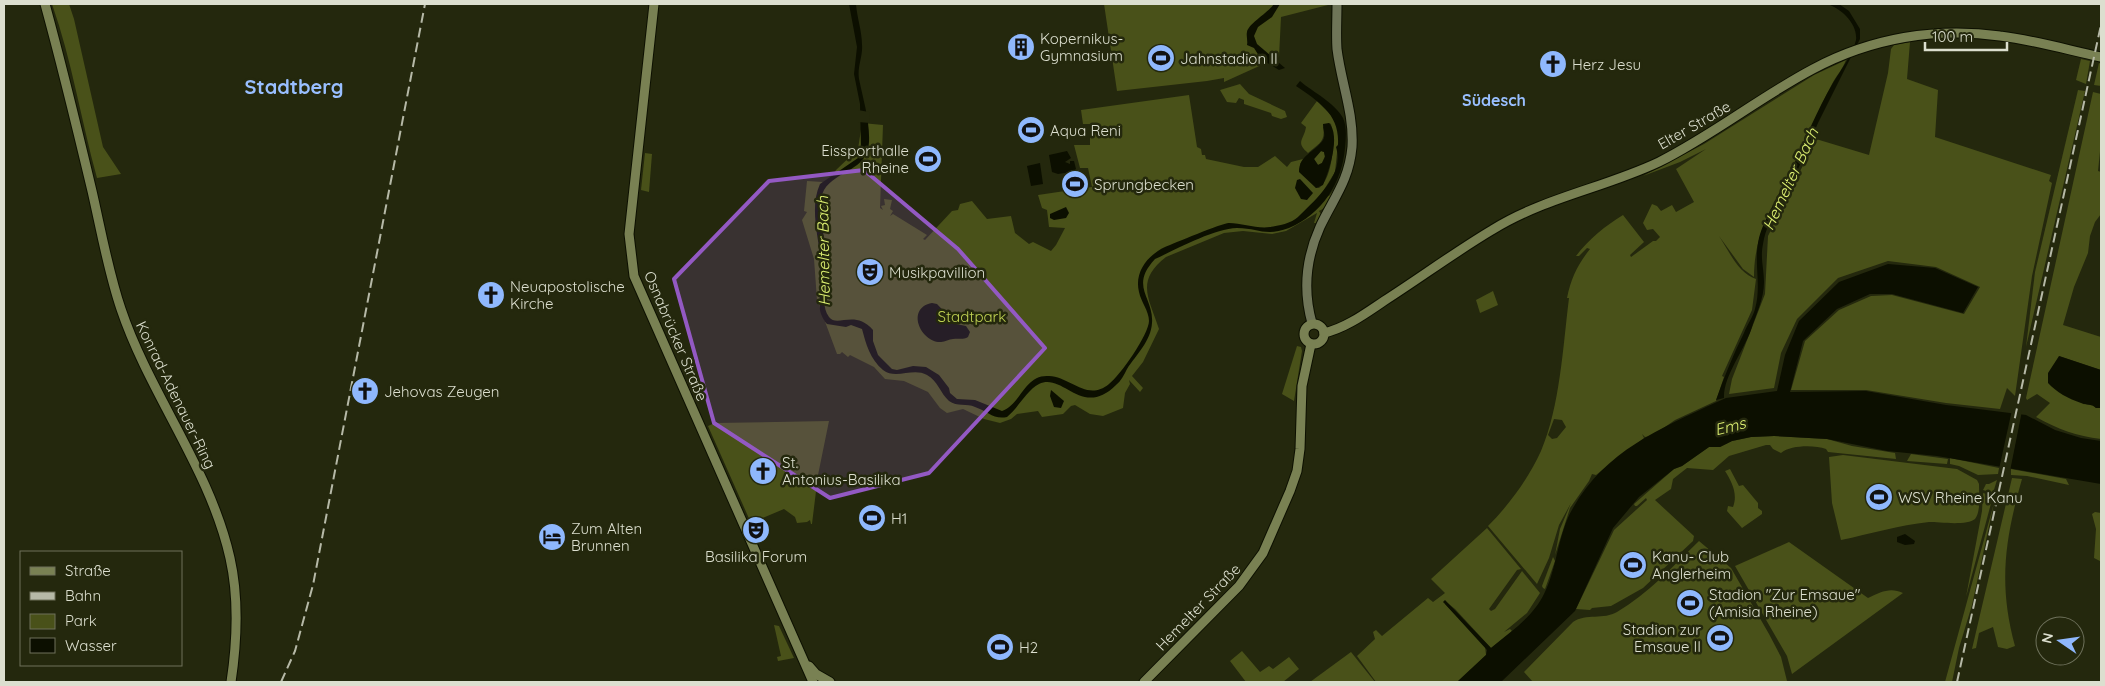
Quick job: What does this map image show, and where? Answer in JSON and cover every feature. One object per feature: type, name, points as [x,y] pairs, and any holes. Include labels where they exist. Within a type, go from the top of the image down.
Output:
[{"type":"main road","name":"Konrad-Adenauer-Ring","points":[[45,4],[67,86],[120,308],[138,353],[201,477],[222,529],[231,559],[236,626],[231,682]]},
{"type":"main road","name":"Osnabrücker Straße","points":[[654,4],[629,234],[634,276],[813,682]]},
{"type":"main road","name":"Elter Straße","points":[[1324,333],[1340,329],[1493,229],[1536,208],[1620,178],[1658,162],[1694,143],[1812,69],[1860,48],[1903,37],[1953,32],[2000,35],[2101,57]]},
{"type":"main road","points":[[1312,324],[1320,325],[1324,333],[1320,342],[1312,344],[1308,342],[1304,335],[1305,328],[1312,324]]},
{"type":"main road","name":"Hemelter Straße","points":[[1144,682],[1239,586],[1264,553],[1296,471],[1300,449],[1302,386],[1312,344]]},
{"type":"main road","name":"Osnabrücker Straße","points":[[802,658],[816,674],[830,682]]},
{"type":"street","points":[[1312,324],[1306,292],[1310,258],[1321,225],[1342,185],[1352,146],[1349,105],[1337,48],[1337,4]]},
{"type":"highlighted area","points":[[864,170],[958,249],[1045,348],[929,473],[830,498],[714,423],[674,279],[769,181]]},
{"type":"green space","points":[[52,4],[69,4],[103,147],[121,174],[97,178],[71,69]]},
{"type":"green space","points":[[1104,4],[1332,4],[1281,17],[1279,57],[1224,82],[1224,78],[1117,91]]},
{"type":"green space","points":[[1910,42],[1907,79],[1938,90],[1935,137],[2051,175],[2049,181],[2052,183],[2032,276],[2015,396],[2007,388],[2000,409],[1946,403],[1866,390],[1791,390],[1805,341],[1839,310],[1871,296],[1892,295],[1964,314],[1980,287],[1936,267],[1888,261],[1838,278],[1797,319],[1781,353],[1774,388],[1729,394],[1732,379],[1765,294],[1768,236],[1816,139],[1869,155],[1888,73],[1891,49],[1894,45]]},
{"type":"green space","points":[[2081,59],[2090,61],[2086,84],[2076,80]]},
{"type":"green space","points":[[1846,60],[1832,84],[1765,222],[1757,248],[1754,277],[1743,269],[1719,236],[1739,267],[1756,279],[1752,310],[1722,376],[1724,377],[1716,401],[1675,420],[1652,436],[1645,437],[1642,434],[1644,438],[1596,475],[1592,474],[1570,508],[1555,555],[1560,529],[1571,503],[1559,525],[1549,558],[1537,584],[1488,526],[1504,509],[1524,481],[1541,451],[1547,434],[1553,415],[1560,376],[1569,298],[1567,298],[1576,272],[1590,249],[1587,248],[1579,256],[1576,256],[1598,233],[1623,215],[1644,242],[1630,255],[1631,257],[1653,241],[1656,241],[1660,237],[1653,229],[1647,230],[1643,223],[1652,204],[1661,211],[1672,205],[1676,212],[1694,202],[1676,169],[1706,149],[1680,162],[1643,176],[1704,144],[1814,75]],"holes":[[[1554,419],[1562,420],[1566,427],[1557,438],[1552,439],[1548,435]]]},
{"type":"green space","points":[[2099,63],[2101,64],[2101,86],[2094,85]]},
{"type":"green space","points":[[1240,84],[1249,94],[1285,111],[1287,117],[1281,119],[1272,116],[1271,113],[1244,104],[1244,100],[1239,98],[1236,103],[1227,102],[1220,90]]},
{"type":"green space","points":[[2078,90],[2085,91],[2026,347],[2035,272]]},
{"type":"green space","points":[[2093,92],[2101,94],[2101,142],[2098,171],[2101,172],[2101,214],[2095,222],[2090,236],[2088,253],[2074,287],[2063,325],[2101,337],[2101,370],[2059,356],[2083,404],[2101,408],[2101,439],[2067,431],[2036,417],[2050,403],[2037,394],[2027,400],[2026,398]]},
{"type":"green space","name":"Stadtpark","points":[[1189,95],[1197,147],[1201,149],[1202,155],[1205,155],[1206,159],[1244,167],[1258,167],[1275,156],[1287,167],[1291,162],[1303,159],[1300,164],[1316,188],[1319,188],[1324,183],[1332,158],[1333,139],[1331,124],[1329,123],[1323,127],[1322,139],[1308,153],[1301,143],[1306,127],[1301,123],[1317,101],[1337,124],[1339,134],[1335,172],[1322,193],[1329,196],[1335,188],[1325,207],[1319,211],[1321,214],[1316,223],[1314,223],[1317,213],[1286,231],[1272,234],[1243,231],[1224,233],[1166,257],[1156,266],[1150,274],[1147,290],[1159,329],[1143,362],[1132,376],[1143,388],[1140,392],[1129,380],[1130,384],[1125,393],[1123,408],[1103,416],[1090,414],[1075,405],[1071,406],[1063,414],[1042,417],[1038,411],[1017,414],[1011,419],[1000,423],[984,419],[963,409],[947,413],[940,408],[928,392],[904,381],[885,379],[874,367],[850,355],[848,357],[842,352],[837,354],[817,300],[814,259],[802,220],[807,212],[804,211],[807,181],[823,182],[817,198],[836,170],[858,149],[862,123],[883,125],[880,208],[883,210],[881,206],[885,205],[884,199],[892,200],[890,209],[893,211],[890,216],[893,214],[927,235],[923,239],[925,240],[952,211],[958,210],[960,204],[972,201],[987,219],[1011,216],[1015,233],[1029,244],[1033,242],[1051,251],[1065,228],[1049,227],[1047,210],[1042,208],[1038,195],[1092,187],[1088,168],[1080,168],[1074,145],[1090,145],[1090,124],[1083,124],[1081,110]]},
{"type":"green space","points":[[1321,151],[1324,152],[1325,156],[1322,163],[1318,165],[1314,159]]},
{"type":"green space","points":[[645,153],[652,154],[649,192],[641,190]]},
{"type":"green space","points":[[1493,291],[1498,305],[1480,313],[1476,300]]},
{"type":"green space","points":[[1297,346],[1301,347],[1302,351],[1294,401],[1282,394]]},
{"type":"green space","points":[[829,421],[818,475],[812,524],[810,520],[797,523],[795,517],[784,509],[751,523],[708,426],[715,423]]},
{"type":"green space","name":"Kanu- Club Anglerheim","points":[[1774,436],[1827,439],[1852,446],[1895,453],[1896,459],[1828,452],[1826,449],[1809,446],[1791,448],[1781,453],[1770,445],[1766,445],[1729,456],[1713,470],[1687,468],[1673,479],[1671,489],[1655,500],[1694,536],[1693,541],[1643,588],[1611,606],[1592,608],[1590,610],[1576,609],[1614,530],[1647,500],[1646,498],[1637,506],[1634,504],[1674,469],[1682,466],[1709,447],[1720,447],[1732,441],[1751,437]]},
{"type":"green space","points":[[1911,454],[1948,459],[1947,464],[1907,461]]},
{"type":"green space","name":"WSV Rheine Kanu","points":[[1843,455],[1957,469],[1977,480],[1979,484],[1977,516],[1975,519],[1966,522],[1918,523],[1841,540],[1832,503],[1829,457]]},
{"type":"green space","points":[[1950,458],[1999,468],[1998,474],[1978,475],[1950,464]]},
{"type":"green space","points":[[1730,469],[1739,486],[1743,485],[1762,511],[1762,514],[1742,528],[1727,511],[1728,506],[1733,507],[1735,497],[1732,484],[1725,471]]},
{"type":"green space","points":[[2011,469],[2066,479],[2069,485],[2027,476],[2011,475]]},
{"type":"green space","points":[[2012,478],[2022,479],[2011,522],[2005,582],[2015,646],[2007,649],[1998,647],[1993,627],[1979,633],[1976,648],[1972,649]]},
{"type":"green space","points":[[1997,480],[1993,493],[1983,490],[1986,484]]},
{"type":"green space","points":[[1983,493],[1993,496],[1966,597],[1982,511]]},
{"type":"green space","points":[[1994,503],[1972,605],[1959,648],[1952,682],[1945,682]]},
{"type":"green space","points":[[2095,512],[2101,513],[2101,580],[2100,561],[2094,558],[2096,529],[2092,514]]},
{"type":"green space","points":[[1487,528],[1521,569],[1517,570],[1489,609],[1491,611],[1495,609],[1522,571],[1540,593],[1527,613],[1504,632],[1510,629],[1512,631],[1491,648],[1455,609],[1445,601],[1445,604],[1485,646],[1486,655],[1457,682],[1376,682],[1357,656],[1375,639],[1373,632],[1376,630],[1382,636],[1428,598],[1433,602],[1445,593],[1431,579]]},
{"type":"green space","name":"Stadion \"Zur Emsaue\" (Amisia Rheine)","points":[[1699,541],[1731,568],[1781,657],[1787,681],[1533,682],[1524,672],[1573,622],[1578,619],[1606,616],[1628,605],[1660,579]]},
{"type":"green space","points":[[1789,542],[1868,598],[1890,590],[1903,593],[1792,674],[1787,656],[1735,566]]},
{"type":"green space","points":[[1553,557],[1555,561],[1545,589],[1542,586]]},
{"type":"green space","points":[[774,625],[779,626],[794,658],[778,661],[777,657],[781,656]]},
{"type":"green space","points":[[1242,651],[1260,672],[1269,666],[1273,669],[1289,657],[1299,669],[1283,682],[1246,682],[1230,661]]},
{"type":"green space","points":[[1351,652],[1375,682],[1310,682]]},
{"type":"water","name":"Hemelter Bach","points":[[849,4],[856,4],[861,35],[862,49],[859,79],[867,118],[869,142],[863,159],[829,183],[822,197],[821,216],[828,265],[824,305],[832,320],[860,321],[873,330],[873,341],[878,355],[892,369],[897,370],[913,366],[926,367],[939,375],[949,388],[950,393],[957,399],[975,400],[1002,411],[1014,403],[1034,380],[1049,376],[1065,380],[1086,390],[1101,389],[1114,380],[1139,345],[1148,327],[1149,317],[1140,296],[1138,285],[1141,271],[1148,259],[1165,247],[1225,224],[1234,223],[1270,227],[1289,223],[1298,217],[1327,186],[1336,167],[1338,157],[1336,147],[1338,145],[1338,134],[1332,117],[1320,104],[1296,86],[1300,81],[1329,102],[1343,118],[1346,140],[1340,173],[1335,185],[1320,206],[1311,215],[1289,228],[1274,232],[1245,228],[1227,229],[1195,240],[1155,259],[1147,269],[1143,285],[1152,314],[1149,336],[1121,380],[1104,394],[1093,398],[1074,393],[1056,384],[1048,382],[1039,384],[1030,391],[1007,417],[1002,418],[972,406],[952,403],[946,398],[934,380],[927,375],[916,372],[893,374],[883,370],[872,356],[862,329],[851,325],[846,327],[827,324],[820,312],[819,300],[822,272],[815,216],[817,194],[820,184],[858,158],[861,149],[860,104],[854,74],[857,47]]},
{"type":"water","points":[[1274,4],[1280,4],[1272,17],[1258,27],[1254,36],[1257,44],[1285,68],[1279,70],[1261,59],[1254,48],[1247,45],[1248,29]]},
{"type":"water","name":"Hemelter Bach","points":[[1827,4],[1839,4],[1849,11],[1860,29],[1860,39],[1818,123],[1795,176],[1791,179],[1767,228],[1762,249],[1764,288],[1761,300],[1748,338],[1727,381],[1724,398],[1716,400],[1725,374],[1755,309],[1758,288],[1757,248],[1763,226],[1792,169],[1811,125],[1849,57],[1856,40],[1854,28],[1848,18],[1838,9]]},
{"type":"water","points":[[1329,123],[1334,136],[1334,145],[1331,163],[1323,185],[1316,188],[1299,172],[1304,158],[1324,138],[1323,124]],"holes":[[[1321,151],[1324,152],[1325,157],[1322,163],[1318,165],[1314,159]]]},
{"type":"water","points":[[1067,151],[1071,158],[1065,162],[1070,164],[1070,161],[1074,161],[1075,170],[1077,171],[1058,174],[1052,172],[1049,155]]},
{"type":"water","points":[[1040,163],[1043,184],[1031,186],[1027,166]]},
{"type":"water","name":"Sprungbecken","points":[[1079,177],[1081,188],[1071,190],[1069,179]]},
{"type":"water","points":[[1300,179],[1313,193],[1307,200],[1301,199],[1295,188],[1297,180]]},
{"type":"water","points":[[1066,207],[1069,213],[1066,218],[1054,220],[1050,218],[1050,214]]},
{"type":"water","name":"Ems","points":[[1888,264],[1935,268],[1978,287],[1963,313],[1892,294],[1870,294],[1837,309],[1803,341],[1790,392],[1866,391],[1946,405],[2026,415],[2055,430],[2081,438],[2101,441],[2101,484],[1937,456],[1887,451],[1827,439],[1774,436],[1751,437],[1732,441],[1720,447],[1709,447],[1682,466],[1674,469],[1639,497],[1613,528],[1575,611],[1501,682],[1457,682],[1486,655],[1487,650],[1443,602],[1445,600],[1491,648],[1534,610],[1544,594],[1552,574],[1568,518],[1586,488],[1601,471],[1636,443],[1717,402],[1726,398],[1777,391],[1785,355],[1799,321],[1839,282]]},
{"type":"water","points":[[932,303],[937,304],[956,324],[966,326],[970,332],[968,337],[941,342],[927,337],[919,325],[919,311],[924,306]]},
{"type":"water","points":[[2059,356],[2101,370],[2101,408],[2072,399],[2048,383],[2048,373]]},
{"type":"water","points":[[1051,390],[1064,401],[1061,408],[1054,407],[1050,396]]},
{"type":"water","points":[[1905,534],[1915,541],[1914,544],[1905,545],[1897,542],[1897,537]]},
{"type":"pier","points":[[858,110],[869,112],[870,123],[858,122]]},
{"type":"pier","points":[[2012,410],[2022,411],[2010,471],[1999,469]]},
{"type":"railway","points":[[281,682],[295,651],[313,585],[425,4]]},
{"type":"railway","points":[[1957,682],[2101,25]]},
{"type":"place","name":"Kopernikus- Gymnasium","points":[[1021,47]]},
{"type":"place","name":"Jahnstadion II","points":[[1161,58]]},
{"type":"place","name":"Herz Jesu","points":[[1553,64]]},
{"type":"place","name":"Aqua Reni","points":[[1031,130]]},
{"type":"place","name":"Eissporthalle Rheine","points":[[928,159]]},
{"type":"place","name":"Sprungbecken","points":[[1075,184]]},
{"type":"place","name":"Musikpavillion","points":[[870,272]]},
{"type":"place","name":"Neuapostolische Kirche","points":[[491,295]]},
{"type":"place","name":"Jehovas Zeugen","points":[[365,391]]},
{"type":"place","name":"St. Antonius-Basilika","points":[[763,471]]},
{"type":"place","name":"WSV Rheine Kanu","points":[[1879,497]]},
{"type":"place","name":"H1","points":[[872,518]]},
{"type":"place","name":"Basilika Forum","points":[[756,530]]},
{"type":"place","name":"Zum Alten Brunnen","points":[[552,537]]},
{"type":"place","name":"Kanu- Club Anglerheim","points":[[1633,565]]},
{"type":"place","name":"Stadion \"Zur Emsaue\" (Amisia Rheine)","points":[[1690,603]]},
{"type":"place","name":"Stadion zur Emsaue II","points":[[1720,638]]},
{"type":"place","name":"H2","points":[[1000,647]]},
{"type":"district","name":"Stadtberg","points":[[294,86]]},
{"type":"district","name":"Südesch","points":[[1494,100]]}]
